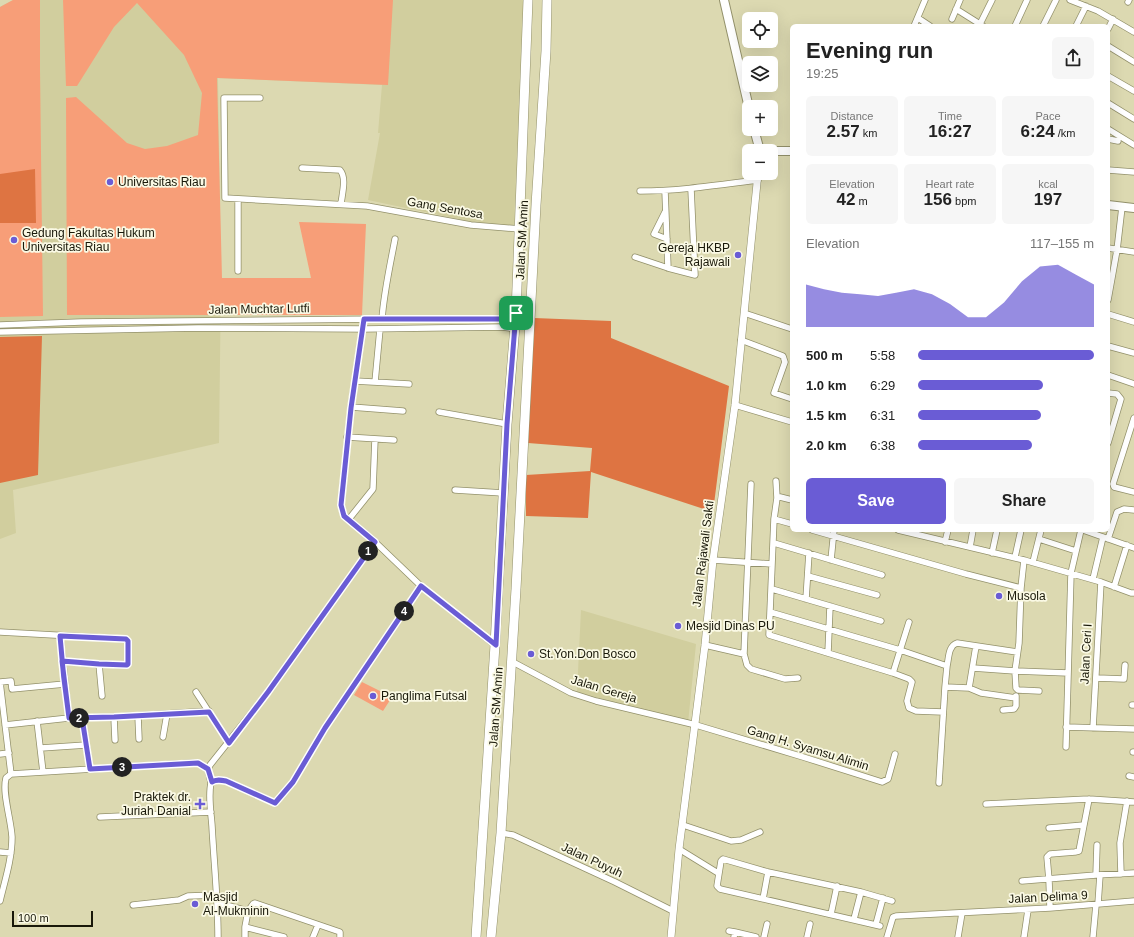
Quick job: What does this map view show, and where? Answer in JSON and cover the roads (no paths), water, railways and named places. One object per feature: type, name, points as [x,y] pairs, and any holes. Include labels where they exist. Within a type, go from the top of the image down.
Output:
[{"type":"main road","name":"Jalan SM Amin","points":[[476,937],[496,645],[507,424],[516,313],[528,0]]},
{"type":"main road","name":"Jalan SM Amin","points":[[491,937],[501,833],[524,409],[546,51],[547,0]]},
{"type":"main road","points":[[724,0],[747,100]]},
{"type":"main road","points":[[778,151],[790,151]]},
{"type":"main road","points":[[1110,205],[1134,208]]},
{"type":"main road","points":[[509,409],[524,409]]},
{"type":"street","points":[[915,24],[925,0]]},
{"type":"street","points":[[952,19],[960,0]]},
{"type":"street","points":[[981,24],[992,0]]},
{"type":"street","points":[[1016,24],[1027,0]]},
{"type":"street","points":[[1044,24],[1056,0]]},
{"type":"street","points":[[1070,0],[1098,11],[1134,32]]},
{"type":"street","points":[[1077,24],[1086,6]]},
{"type":"street","points":[[956,9],[979,24]]},
{"type":"street","points":[[918,18],[927,24]]},
{"type":"street","points":[[1110,25],[1113,19]]},
{"type":"street","points":[[1110,47],[1134,62]]},
{"type":"street","points":[[1110,77],[1134,92]]},
{"type":"street","points":[[238,271],[238,199],[225,198],[224,98],[260,98]]},
{"type":"street","points":[[1110,104],[1134,119]]},
{"type":"street","points":[[1110,130],[1134,145]]},
{"type":"street","points":[[1110,140],[1118,142]]},
{"type":"street","points":[[302,168],[340,170],[343,173],[341,204]]},
{"type":"street","points":[[1110,170],[1134,172]]},
{"type":"street","points":[[640,191],[691,189],[742,179]]},
{"type":"street","name":"Jalan Rajawali Sakti","points":[[671,937],[679,849],[696,725],[713,560],[735,405],[758,180]]},
{"type":"street","points":[[635,257],[668,268],[696,274],[691,189]]},
{"type":"street","points":[[665,191],[668,268]]},
{"type":"street","name":"Gang Sentosa","points":[[238,199],[367,206],[471,225],[520,229]]},
{"type":"street","points":[[1110,289],[1117,250],[1122,207]]},
{"type":"street","points":[[666,210],[654,234],[667,239]]},
{"type":"street","points":[[382,319],[384,292],[390,271],[395,239]]},
{"type":"street","points":[[1110,248],[1134,252]]},
{"type":"street","name":"Jalan Muchtar Lutfi","points":[[0,325],[81,322],[502,319],[509,318],[516,313]]},
{"type":"street","points":[[744,313],[790,328]]},
{"type":"street","points":[[1110,315],[1134,322]]},
{"type":"street","points":[[364,319],[347,437],[341,505],[342,511],[421,586],[496,645]]},
{"type":"street","name":"Jalan Muchtar Lutfi","points":[[0,332],[198,328],[380,329],[502,327],[510,328],[515,331]]},
{"type":"street","points":[[375,382],[380,329]]},
{"type":"street","points":[[741,340],[783,356],[785,362],[774,393],[790,398]]},
{"type":"street","points":[[1110,347],[1134,353]]},
{"type":"street","points":[[1110,376],[1134,384]]},
{"type":"street","points":[[355,381],[409,384]]},
{"type":"street","points":[[1110,393],[1117,394],[1121,399],[1110,436]]},
{"type":"street","points":[[735,405],[790,421]]},
{"type":"street","points":[[351,408],[403,411]]},
{"type":"street","points":[[439,412],[507,424]]},
{"type":"street","points":[[1134,418],[1132,433],[1113,484],[1114,486],[1134,492]]},
{"type":"street","points":[[347,437],[394,440]]},
{"type":"street","points":[[349,519],[373,489],[375,439]]},
{"type":"street","points":[[776,481],[777,498],[774,520],[769,638],[828,653],[893,673],[911,681],[908,701],[909,708],[913,710],[943,712]]},
{"type":"street","points":[[751,484],[744,654],[747,665],[751,669],[785,680],[798,678]]},
{"type":"street","points":[[455,490],[503,493]]},
{"type":"street","points":[[777,498],[780,497],[790,500]]},
{"type":"street","points":[[1110,529],[1117,512],[1124,509],[1134,510]]},
{"type":"street","points":[[774,520],[790,524]]},
{"type":"street","points":[[944,542],[947,532]]},
{"type":"street","points":[[970,547],[974,532]]},
{"type":"street","points":[[992,553],[997,532]]},
{"type":"street","points":[[1015,557],[1021,532]]},
{"type":"street","points":[[1033,562],[1041,532]]},
{"type":"street","points":[[1066,748],[1071,573],[1081,532]]},
{"type":"street","points":[[1088,532],[1134,548]]},
{"type":"street","points":[[1093,579],[1109,532]]},
{"type":"street","points":[[831,560],[833,533],[966,574],[1021,588]]},
{"type":"street","points":[[922,533],[944,542],[1015,557],[1093,579],[1134,593]]},
{"type":"street","points":[[1039,539],[1076,551]]},
{"type":"street","points":[[208,769],[268,692],[375,542]]},
{"type":"street","points":[[774,543],[882,575]]},
{"type":"street","points":[[1114,587],[1127,545]]},
{"type":"street","points":[[806,599],[810,553]]},
{"type":"street","points":[[713,560],[772,564]]},
{"type":"street","points":[[1003,710],[1014,709],[1016,706],[1015,672],[1019,643],[1021,588],[1024,560]]},
{"type":"street","points":[[808,576],[877,596]]},
{"type":"street","name":"Jalan Ceri I","points":[[1093,728],[1101,582]]},
{"type":"street","points":[[212,782],[215,780],[226,781],[275,803],[293,782],[325,728],[421,586]]},
{"type":"street","points":[[772,589],[881,621]]},
{"type":"street","points":[[828,653],[830,606]]},
{"type":"street","points":[[770,612],[900,650],[948,666]]},
{"type":"street","points":[[893,673],[909,622]]},
{"type":"street","points":[[0,632],[128,640],[128,664],[99,664],[62,661]]},
{"type":"street","points":[[60,636],[69,718]]},
{"type":"street","points":[[939,783],[945,687],[952,645],[957,643],[1017,652]]},
{"type":"street","points":[[705,645],[744,654]]},
{"type":"street","points":[[969,688],[976,646]]},
{"type":"street","name":"Jalan Gereja","points":[[511,662],[571,693],[596,701],[696,725]]},
{"type":"street","points":[[99,664],[102,696]]},
{"type":"street","points":[[1096,678],[1124,679],[1126,665]]},
{"type":"street","points":[[973,668],[1015,672],[1068,673]]},
{"type":"street","points":[[11,774],[0,682],[11,681],[12,689],[65,684]]},
{"type":"street","points":[[945,687],[969,688],[981,693],[1016,698]]},
{"type":"street","points":[[1016,690],[1039,691]]},
{"type":"street","points":[[196,692],[229,743]]},
{"type":"street","points":[[5,725],[69,718],[209,712]]},
{"type":"street","points":[[163,737],[166,714]]},
{"type":"street","points":[[138,716],[139,739]]},
{"type":"street","points":[[114,717],[115,740]]},
{"type":"street","points":[[82,718],[90,769]]},
{"type":"street","points":[[38,721],[43,772]]},
{"type":"street","name":"Gang H. Syamsu Alimin","points":[[696,725],[882,782],[888,779],[895,754]]},
{"type":"street","points":[[1066,727],[1134,729]]},
{"type":"street","points":[[41,748],[86,745]]},
{"type":"street","points":[[0,754],[9,753]]},
{"type":"street","points":[[0,901],[11,853],[11,822],[5,788],[6,778],[11,774],[198,763],[208,769],[212,782],[210,793],[213,856],[218,903],[218,937]]},
{"type":"street","points":[[1050,908],[1047,857],[1048,855],[1078,852],[1080,849],[1089,799]]},
{"type":"street","points":[[986,804],[1089,799],[1134,802]]},
{"type":"street","points":[[1121,874],[1120,843],[1128,802]]},
{"type":"street","points":[[100,817],[211,812]]},
{"type":"street","points":[[683,825],[731,841],[741,840],[760,832]]},
{"type":"street","points":[[1049,828],[1084,825]]},
{"type":"street","name":"Jalan Puyuh","points":[[501,833],[513,835],[673,911]]},
{"type":"street","points":[[1093,937],[1097,905],[1097,845]]},
{"type":"street","points":[[679,849],[718,873]]},
{"type":"street","points":[[0,852],[11,853]]},
{"type":"street","points":[[884,898],[878,925],[718,888],[718,873],[721,860],[723,859],[768,872],[837,886],[884,898],[892,901]]},
{"type":"street","points":[[763,899],[768,872]]},
{"type":"street","points":[[1022,882],[1134,873]]},
{"type":"street","points":[[831,914],[837,886]]},
{"type":"street","points":[[854,919],[861,892]]},
{"type":"street","points":[[133,904],[180,900],[188,896],[217,895]]},
{"type":"street","name":"Jalan Delima 9","points":[[887,937],[890,922],[893,917],[896,916],[1028,910],[1134,901]]},
{"type":"street","points":[[218,903],[248,911]]},
{"type":"street","points":[[245,937],[248,911],[255,903],[340,932],[340,937]]},
{"type":"street","points":[[1024,937],[1028,910]]},
{"type":"street","points":[[958,937],[962,913]]},
{"type":"street","points":[[764,937],[767,924]]},
{"type":"street","points":[[807,937],[810,924]]},
{"type":"street","points":[[313,937],[318,925]]},
{"type":"street","points":[[245,928],[284,937]]},
{"type":"street","points":[[733,933],[756,937]]},
{"type":"place","name":"Universitas Riau","points":[[110,182]]},
{"type":"place","name":"Gedung Fakultas Hukum Universitas Riau","points":[[14,240]]},
{"type":"place","name":"Gereja HKBP Rajawali","points":[[738,255]]},
{"type":"place","name":"Musola","points":[[999,596]]},
{"type":"place","name":"Mesjid Dinas PU","points":[[678,626]]},
{"type":"place","name":"St.Yon.Don Bosco","points":[[531,654]]},
{"type":"place","name":"Panglima Futsal","points":[[373,696]]},
{"type":"place","name":"Praktek dr. Juriah Danial","points":[[200,804]]},
{"type":"place","name":"Masjid Al-Mukminin","points":[[195,904]]}]
